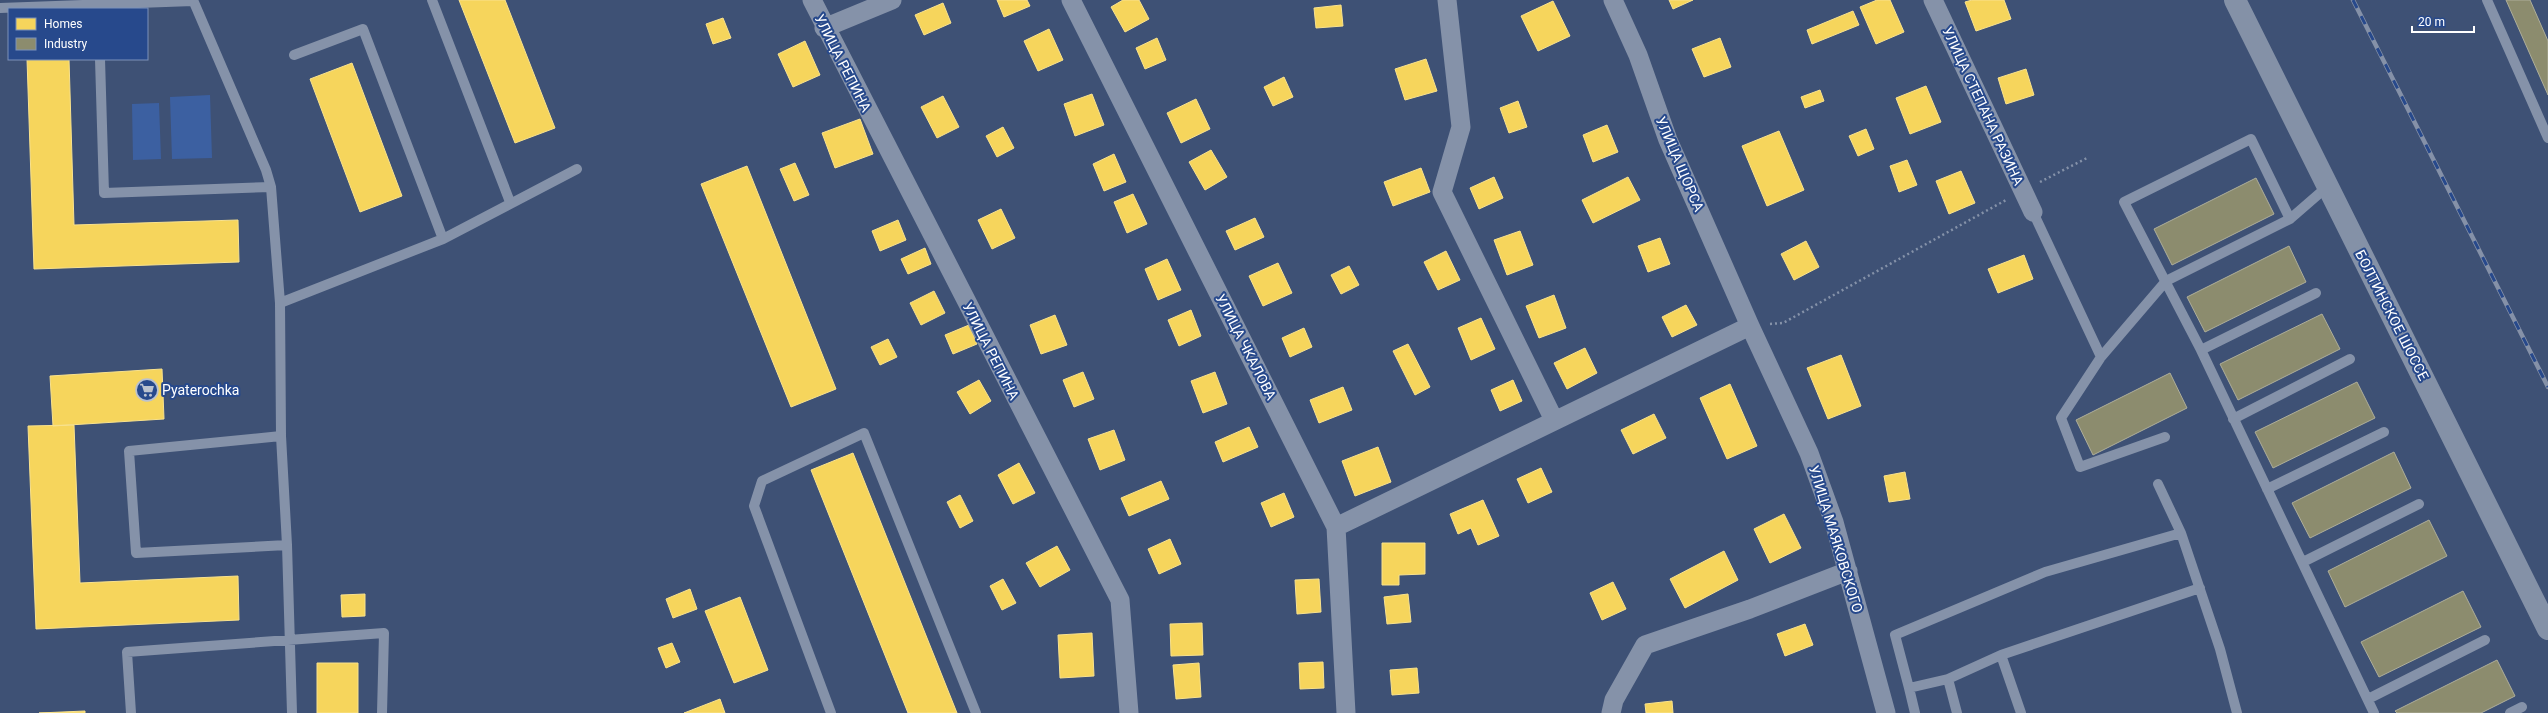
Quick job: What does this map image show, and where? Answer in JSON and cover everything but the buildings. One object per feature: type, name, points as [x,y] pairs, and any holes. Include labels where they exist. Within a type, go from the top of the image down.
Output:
[{"type":"main road","name":"БОЛТИНСКОЕ ШОССЕ","points":[[2235,0],[2548,630]]},
{"type":"street","name":"УЛИЦА РЕПИНА","points":[[812,0],[824,28],[1120,600],[1129,713]]},
{"type":"street","points":[[824,28],[892,0]]},
{"type":"street","name":"УЛИЦА ЧКАЛОВА","points":[[1071,0],[1336,527],[1346,713]]},
{"type":"street","points":[[1447,0],[1461,128],[1442,192],[1554,420]]},
{"type":"street","name":"УЛИЦА ЩОРСА","points":[[1613,0],[1638,55],[1668,140],[1750,326]]},
{"type":"street","name":"УЛИЦА СТЕПАНА РАЗИНА","points":[[1933,0],[2033,212]]},
{"type":"street","points":[[1336,527],[1750,326]]},
{"type":"street","name":"УЛИЦА МАЯКОВСКОГО","points":[[1750,326],[1809,453],[1834,522],[1886,713]]},
{"type":"street","points":[[1611,713],[1614,700],[1645,645],[1750,609],[1848,571]]},
{"type":"lane","points":[[432,0],[510,202]]},
{"type":"lane","points":[[2487,0],[2548,138]]},
{"type":"lane","points":[[0,8],[193,1],[266,170],[271,187],[280,303],[281,436],[287,545],[292,713]]},
{"type":"lane","points":[[294,55],[363,29],[443,239]]},
{"type":"lane","points":[[100,60],[104,192],[271,187]]},
{"type":"lane","points":[[2290,219],[2251,139],[2124,202],[2201,350],[2232,419],[2303,562],[2374,713]]},
{"type":"lane","points":[[280,303],[443,239],[510,202],[577,169]]},
{"type":"lane","points":[[2165,437],[2080,467],[2060,418],[2101,357],[2166,281],[2290,219],[2328,186]]},
{"type":"lane","points":[[2033,212],[2101,357]]},
{"type":"lane","points":[[2201,350],[2316,293]]},
{"type":"lane","points":[[2232,419],[2350,359]]},
{"type":"lane","points":[[2267,489],[2384,432]]},
{"type":"lane","points":[[831,713],[754,506],[762,481],[864,433],[976,713]]},
{"type":"lane","points":[[281,436],[129,451],[136,553],[287,545]]},
{"type":"lane","points":[[2158,484],[2181,533],[2200,588],[2220,649],[2237,713]]},
{"type":"lane","points":[[2303,562],[2419,504]]},
{"type":"lane","points":[[1916,713],[1896,636],[2045,572],[2181,533]]},
{"type":"lane","points":[[1909,688],[1948,679],[2001,655],[2200,588]]},
{"type":"lane","points":[[131,713],[127,652],[384,633],[382,713]]},
{"type":"lane","points":[[2368,699],[2486,640]]},
{"type":"lane","points":[[2001,655],[2021,713]]},
{"type":"lane","points":[[1948,679],[1957,713]]},
{"type":"lane","points":[[2510,713],[2522,707]]},
{"type":"path","points":[[1750,326],[1783,323],[2022,191],[2087,158]]},
{"type":"shaded area","points":[[210,95],[212,158],[172,159],[170,97]]},
{"type":"shaded area","points":[[159,103],[161,159],[133,160],[132,104]]},
{"type":"railway","points":[[2353,0],[2548,387]]},
{"type":"place","name":"Pyaterochka","points":[[147,390]]}]
